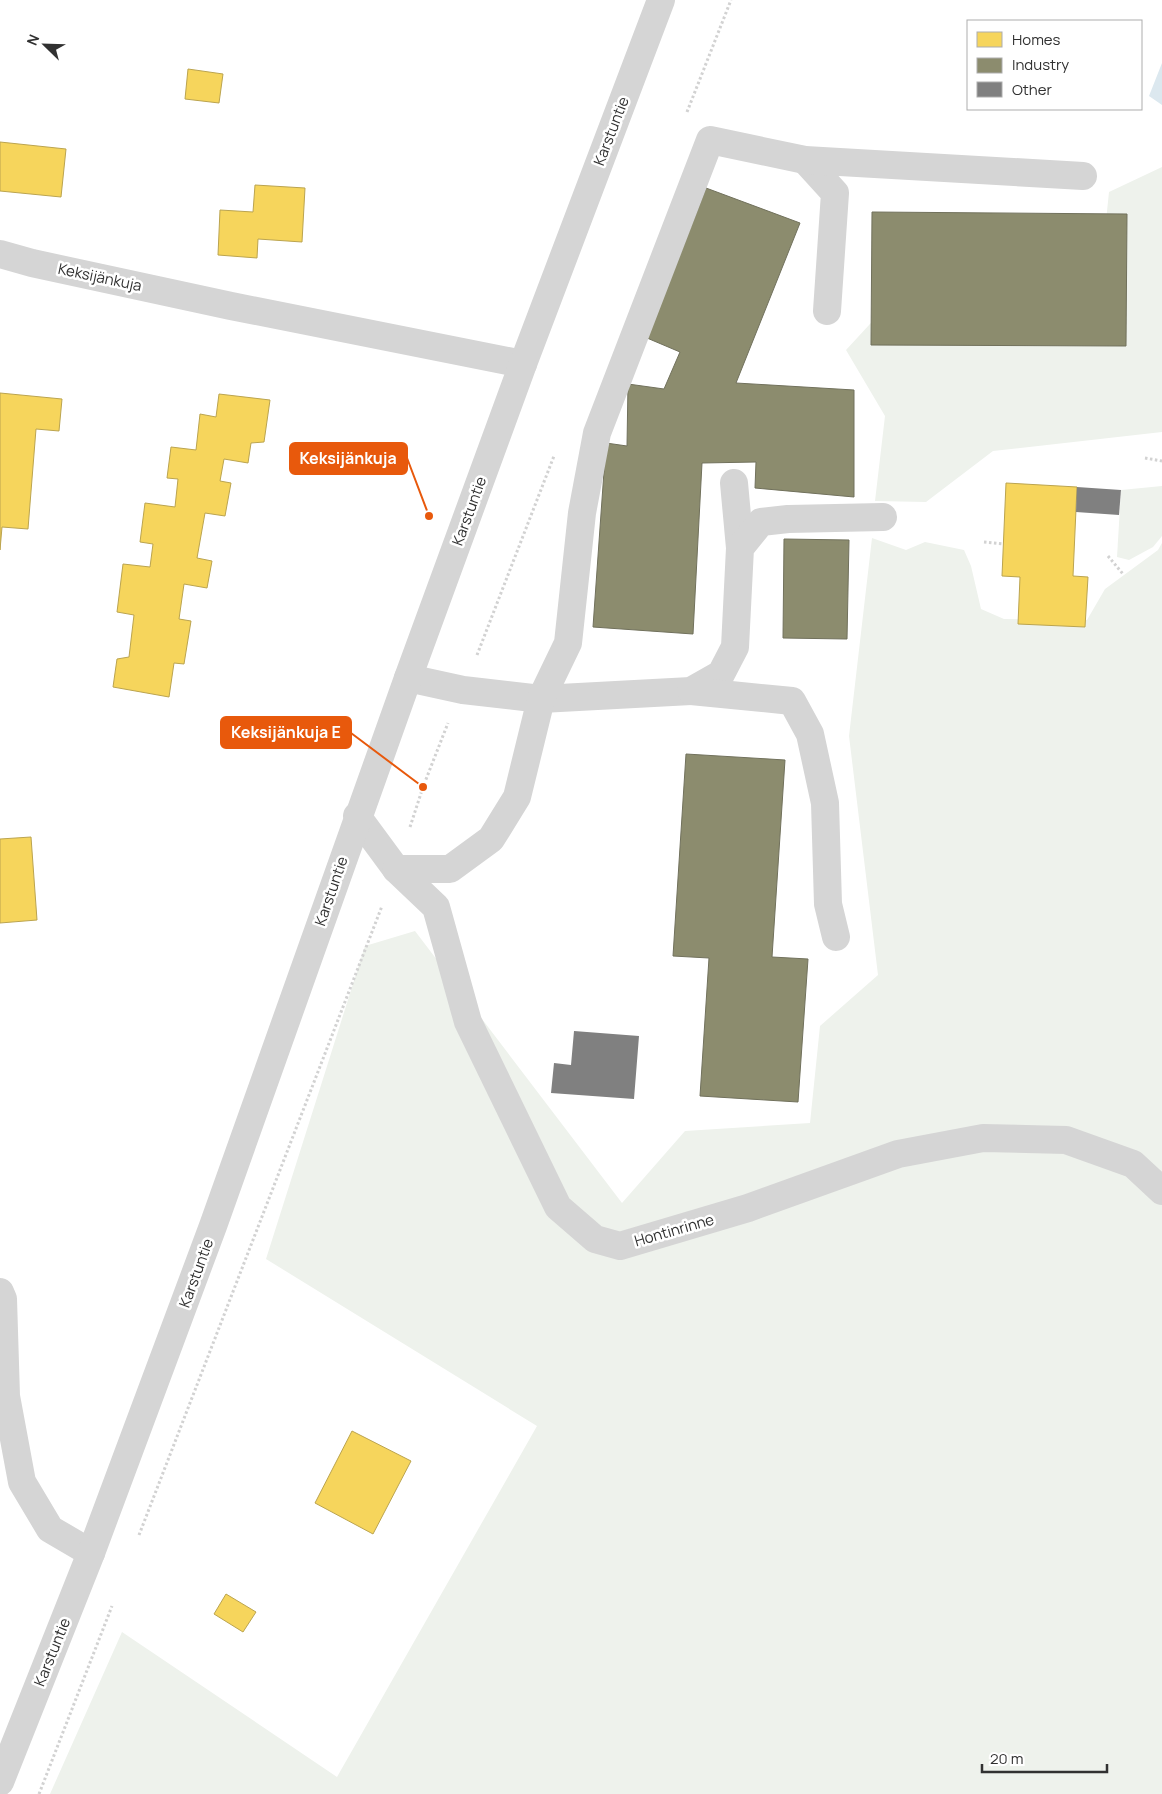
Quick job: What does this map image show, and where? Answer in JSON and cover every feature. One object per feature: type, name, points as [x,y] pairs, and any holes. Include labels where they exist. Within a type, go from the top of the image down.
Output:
[{"type":"street","name":"Karstuntie","points":[[0,1782],[91,1553],[213,1226],[357,816],[523,364],[661,0]]},
{"type":"street","points":[[396,869],[450,869],[492,839],[517,796],[541,699],[568,643],[582,513],[597,433],[710,140],[806,160],[1083,176]]},
{"type":"street","points":[[806,160],[835,193],[827,311]]},
{"type":"street","name":"Keksijänkuja","points":[[0,254],[222,304],[523,364]]},
{"type":"street","points":[[691,690],[721,674],[735,647],[740,548],[734,483]]},
{"type":"street","points":[[740,548],[761,522],[788,519],[883,517]]},
{"type":"street","points":[[408,678],[463,690],[541,699],[691,690],[792,701],[810,734],[825,803],[828,904],[836,937]]},
{"type":"street","name":"Hontinrinne","points":[[357,816],[396,869],[436,906],[468,1022],[558,1207],[595,1239],[620,1246],[748,1208],[898,1154],[983,1138],[1066,1140],[1133,1164],[1162,1191]]},
{"type":"street","points":[[0,1292],[3,1299],[3,1398],[22,1482],[50,1529],[91,1553]]},
{"type":"path","points":[[1145,458],[1162,461]]},
{"type":"path","points":[[984,542],[1003,544]]},
{"type":"path","points":[[1108,556],[1123,574]]},
{"type":"shaded area","points":[[1162,63],[1162,105],[1149,96]]},
{"type":"shaded area","points":[[1162,167],[1162,432],[993,451],[926,502],[875,501],[885,416],[846,350],[881,312],[1095,326],[1109,192]]},
{"type":"shaded area","points":[[1162,486],[1162,536],[1153,547],[1129,560],[1117,557],[1121,490]]},
{"type":"shaded area","points":[[872,538],[906,550],[925,542],[964,550],[971,566],[981,609],[1004,619],[1087,620],[1105,589],[1158,550],[1162,543],[1162,1794],[50,1794],[122,1632],[337,1777],[537,1426],[266,1259],[365,946],[415,931],[622,1203],[685,1131],[810,1123],[820,1026],[878,975],[849,736]]},
{"type":"building: Homes","points":[[188,69],[223,74],[219,103],[185,99]]},
{"type":"building: Homes","points":[[0,142],[66,149],[61,197],[0,191]]},
{"type":"building: Homes","points":[[255,185],[305,188],[302,242],[258,239],[257,258],[218,255],[220,210],[253,212]]},
{"type":"building: Homes","points":[[0,393],[62,399],[59,431],[36,429],[28,529],[2,527],[0,550]]},
{"type":"building: Homes","points":[[219,394],[270,400],[264,442],[251,443],[248,463],[224,459],[220,481],[231,483],[225,516],[205,513],[197,558],[212,561],[207,588],[184,584],[179,619],[191,621],[184,664],[174,663],[169,697],[113,687],[117,659],[129,657],[134,615],[117,612],[123,564],[150,567],[153,544],[140,542],[145,503],[175,507],[178,479],[167,478],[171,447],[196,450],[200,414],[216,417]]},
{"type":"building: Homes","points":[[1006,483],[1077,487],[1073,576],[1088,577],[1085,627],[1018,624],[1020,577],[1002,576]]},
{"type":"building: Homes","points":[[31,837],[37,920],[0,923],[0,839]]},
{"type":"building: Homes","points":[[352,1431],[411,1461],[373,1534],[315,1503]]},
{"type":"building: Homes","points":[[226,1594],[256,1612],[243,1632],[214,1614]]},
{"type":"building: Industry","points":[[706,188],[800,223],[736,383],[854,390],[854,497],[755,488],[756,462],[702,463],[693,634],[593,627],[606,443],[627,446],[628,384],[664,389],[680,352],[647,338]]},
{"type":"building: Industry","points":[[872,212],[1127,214],[1126,346],[871,345]]},
{"type":"building: Industry","points":[[784,539],[849,540],[847,639],[783,638]]},
{"type":"building: Industry","points":[[686,754],[785,760],[772,957],[808,959],[798,1102],[700,1096],[709,958],[673,956]]},
{"type":"building: Other","points":[[1077,487],[1121,490],[1119,515],[1076,512]]},
{"type":"building: Other","points":[[574,1031],[639,1036],[634,1099],[551,1093],[554,1063],[571,1065]]},
{"type":"place","name":"Keksijänkuja","points":[[429,516]]},
{"type":"place","name":"Keksijänkuja E","points":[[423,787]]}]
